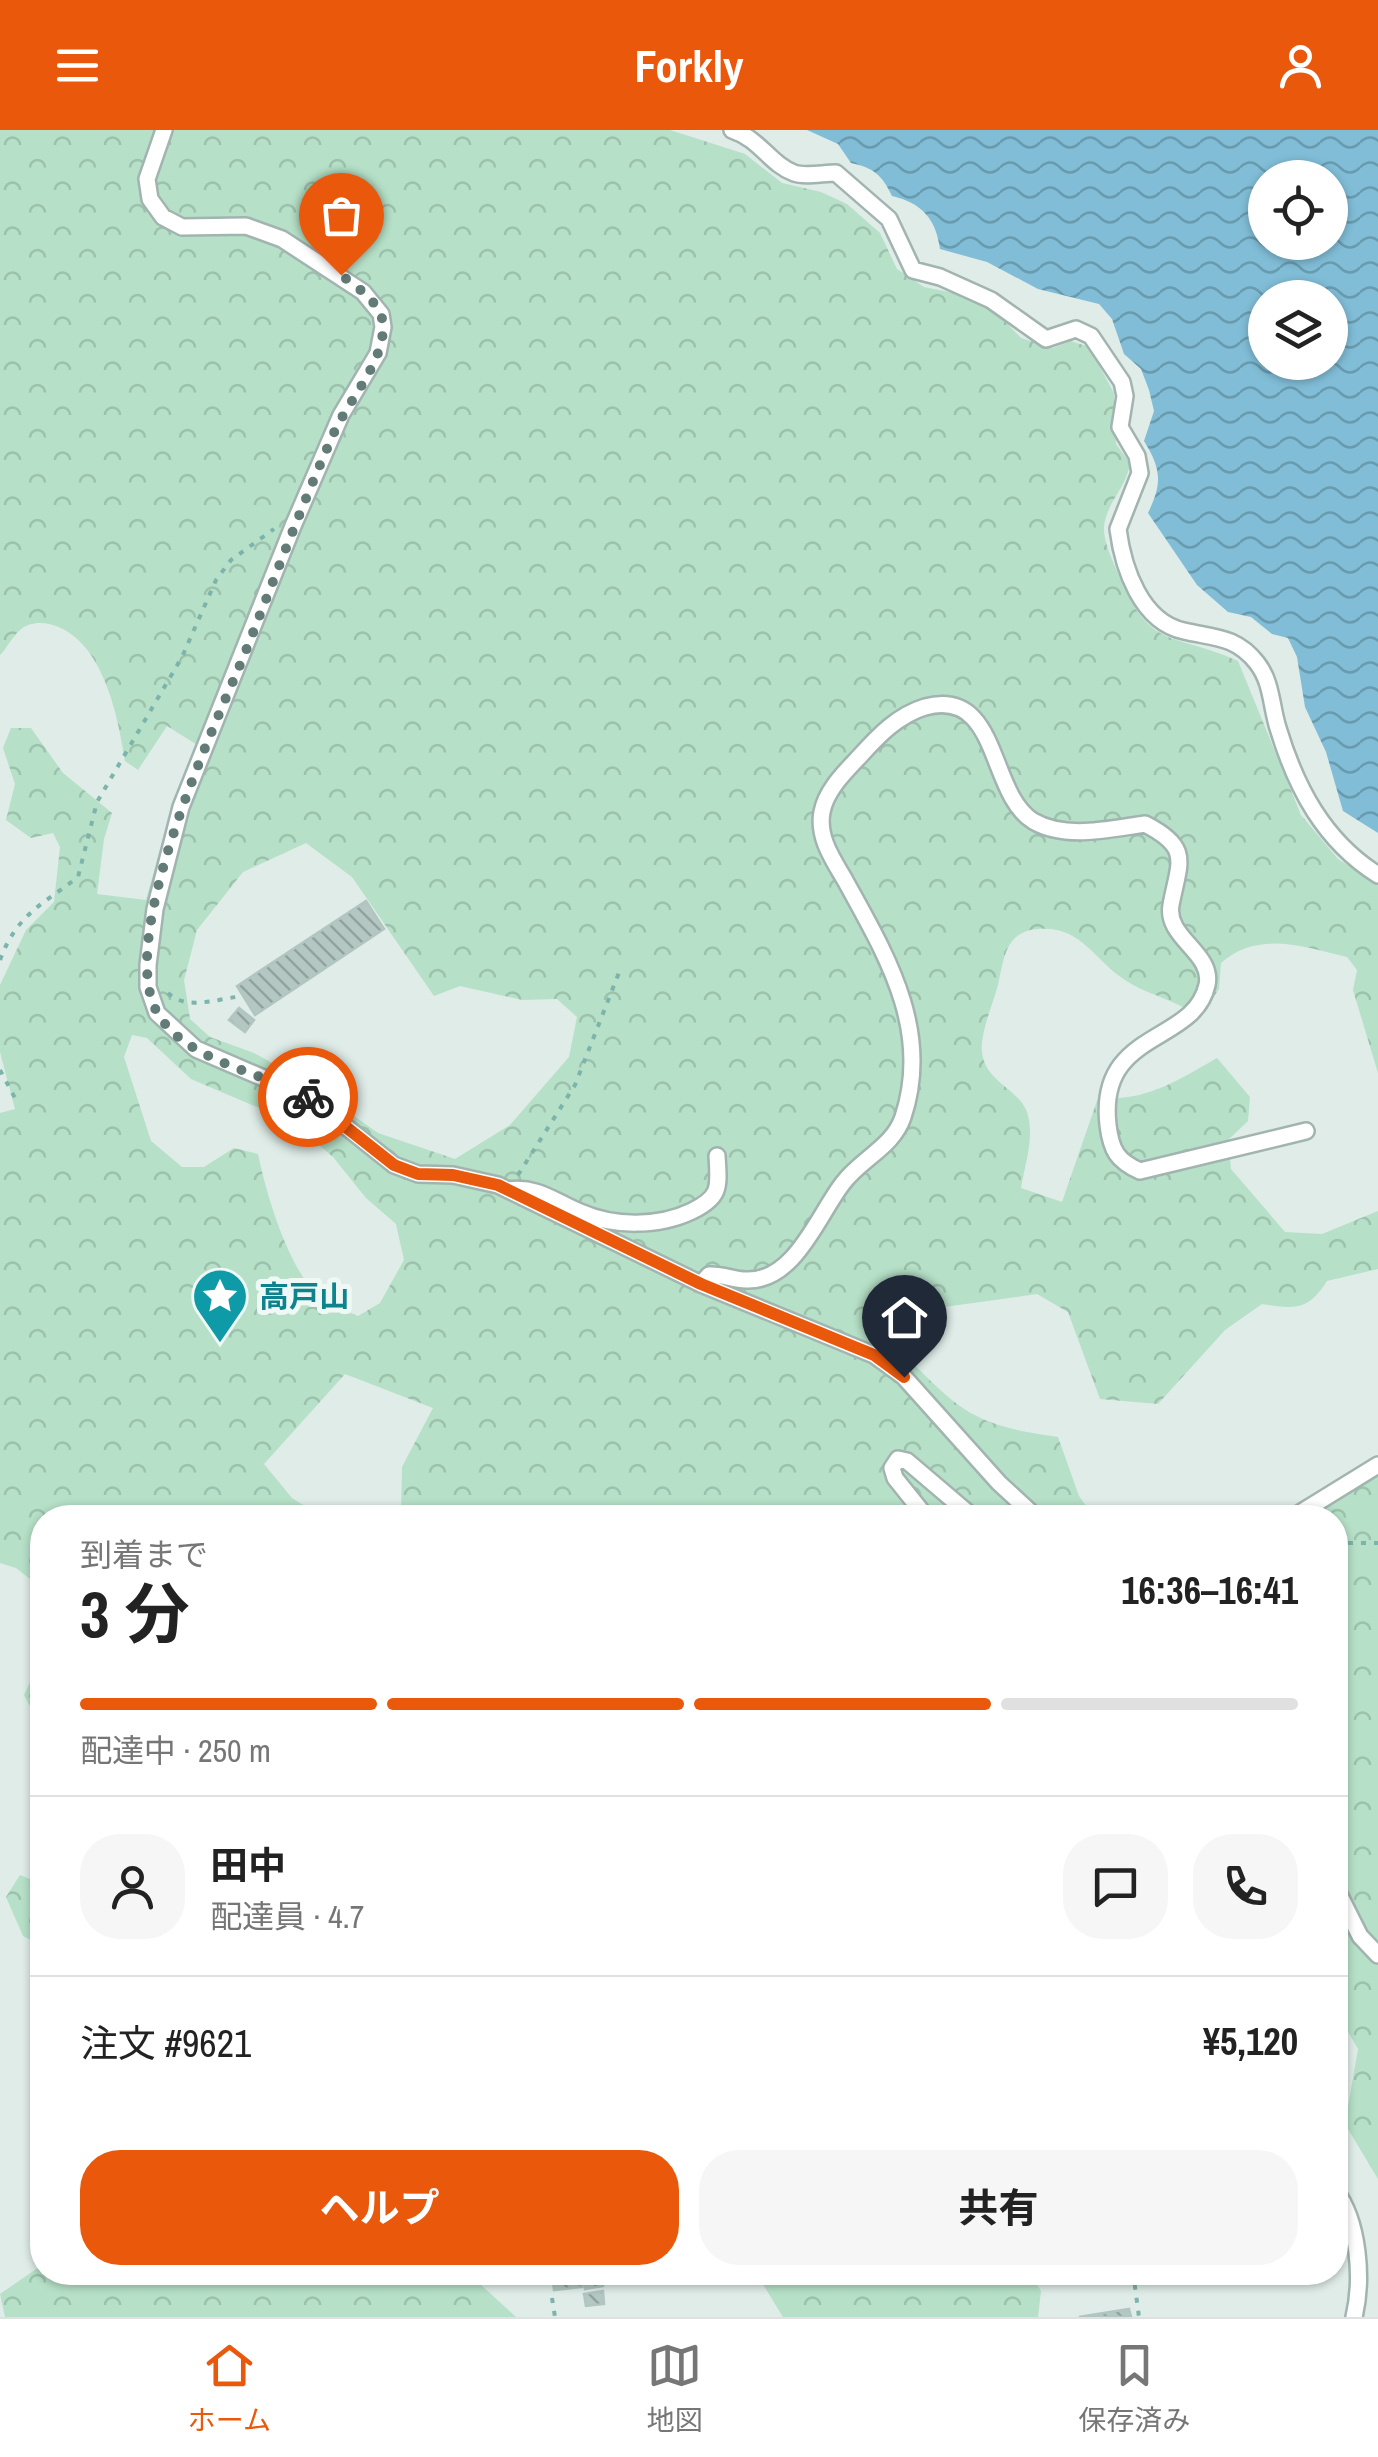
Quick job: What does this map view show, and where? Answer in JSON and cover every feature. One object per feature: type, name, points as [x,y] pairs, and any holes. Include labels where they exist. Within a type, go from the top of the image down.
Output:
[{"type":"street","points":[[164,130],[147,179],[150,199],[163,218],[182,226],[246,226],[282,240],[341,275],[381,314],[383,327],[378,352],[342,415],[299,513],[181,806],[155,909],[148,987],[158,1013],[196,1049],[310,1098],[394,1165],[418,1174],[453,1175],[508,1190],[701,1284],[874,1355],[904,1377],[1023,1505]]},
{"type":"street","points":[[732,130],[760,143],[781,166],[798,175],[836,173],[889,220],[913,270],[940,277],[991,300],[1046,339],[1076,330],[1091,336],[1122,382],[1126,396],[1120,426],[1137,456],[1138,487],[1118,529],[1136,587],[1150,614],[1166,626],[1219,634],[1250,654],[1262,669],[1277,726],[1314,815],[1339,846],[1378,875]]},
{"type":"street","points":[[701,1284],[709,1275],[744,1281],[770,1277],[785,1266],[845,1180],[890,1142],[903,1118],[913,1065],[906,1005],[888,958],[824,844],[821,815],[828,794],[886,728],[922,708],[942,704],[965,713],[987,730],[1001,782],[1014,805],[1034,821],[1058,831],[1145,824],[1177,848],[1182,864],[1171,906],[1172,921],[1208,974],[1207,988],[1181,1018],[1138,1048],[1108,1082],[1111,1146],[1122,1163],[1140,1171],[1306,1131]]},
{"type":"street","points":[[508,1190],[528,1188],[584,1214],[648,1224],[671,1220],[714,1200],[720,1190],[717,1156]]},
{"type":"street","points":[[916,1505],[894,1478],[892,1468],[898,1460],[907,1460],[959,1505]]},
{"type":"street","points":[[1313,1505],[1378,1464]]},
{"type":"street","points":[[1348,1912],[1360,1936],[1378,1955]]},
{"type":"street","points":[[1348,2222],[1360,2294],[1354,2317]]},
{"type":"path","points":[[0,960],[19,923],[38,901],[78,877],[98,802],[182,658],[216,580],[231,560],[299,513]]},
{"type":"path","points":[[508,1190],[576,1085],[620,970]]},
{"type":"path","points":[[162,979],[178,1002],[236,997]]},
{"type":"path","points":[[0,1070],[14,1098]]},
{"type":"path","points":[[1348,1543],[1378,1542]]},
{"type":"path","points":[[1136,2285],[1140,2317]]},
{"type":"path","points":[[552,2298],[555,2317]]},
{"type":"green space","points":[[0,130],[670,130],[745,154],[782,183],[821,192],[847,204],[880,233],[897,269],[924,287],[954,293],[996,312],[1021,338],[1053,348],[1071,341],[1089,347],[1114,393],[1116,444],[1130,463],[1104,527],[1109,553],[1131,602],[1154,629],[1238,661],[1301,815],[1338,859],[1378,884],[1378,1073],[1353,990],[1357,970],[1347,957],[1281,944],[1265,944],[1235,953],[1221,963],[1219,989],[1200,1018],[1125,980],[1065,932],[1037,929],[1018,935],[1005,957],[982,1052],[989,1071],[1027,1112],[1030,1140],[1021,1188],[1062,1202],[1098,1098],[1146,1093],[1217,1058],[1250,1097],[1248,1121],[1228,1140],[1231,1169],[1285,1232],[1322,1234],[1378,1211],[1378,1269],[1327,1281],[1300,1306],[1262,1304],[1225,1330],[1158,1404],[1100,1399],[1068,1312],[1037,1294],[937,1308],[920,1319],[898,1348],[968,1411],[1004,1427],[1058,1437],[1085,1505],[401,1505],[402,1467],[433,1408],[345,1374],[264,1464],[292,1498],[303,1505],[30,1505],[30,1579],[16,1568],[0,1563],[0,1113],[15,1109],[0,1052],[0,985],[26,930],[54,902],[60,847],[53,833],[31,838],[6,820],[15,784],[3,748],[11,728],[31,728],[63,773],[112,813],[104,839],[97,894],[146,900],[169,818],[199,746],[167,726],[138,770],[125,761],[112,701],[94,660],[82,644],[67,631],[49,624],[30,624],[17,633],[0,655]],"holes":[[[306,843],[352,877],[434,996],[460,986],[522,1000],[557,999],[577,1017],[569,1057],[510,1125],[455,1159],[378,1133],[303,1080],[254,1053],[210,1037],[190,1019],[184,980],[197,930],[243,872]],[[132,1035],[147,1038],[191,1079],[292,1122],[333,1157],[366,1198],[396,1224],[404,1260],[380,1303],[358,1316],[334,1307],[310,1287],[289,1252],[258,1154],[234,1148],[204,1167],[182,1167],[151,1141],[124,1057]]]},
{"type":"green space","points":[[1378,1458],[1378,2179],[1348,2129],[1358,2049],[1348,2032],[1348,1505],[1299,1505]]},
{"type":"green space","points":[[30,1682],[30,1707],[24,1695]]},
{"type":"green space","points":[[20,1875],[30,1879],[30,1940],[23,1936],[6,1897]]},
{"type":"green space","points":[[30,2273],[30,2285],[481,2285],[516,2317],[5,2317],[0,2294]]},
{"type":"green space","points":[[763,2285],[1037,2285],[1041,2291],[1038,2317],[783,2317]]},
{"type":"water","points":[[807,130],[1378,130],[1378,833],[1343,811],[1326,752],[1305,707],[1297,657],[1288,638],[1272,634],[1251,617],[1228,612],[1197,585],[1148,513],[1158,477],[1144,441],[1154,411],[1141,369],[1124,354],[1112,319],[1099,304],[1038,289],[987,262],[940,249],[926,214],[912,203],[892,196],[871,170],[851,163],[838,144]]},
{"type":"building","points":[[366,901],[384,929],[255,1015],[237,986]]},
{"type":"building","points":[[239,1008],[254,1020],[245,1032],[229,1020]]},
{"type":"building","points":[[553,2285],[582,2285],[582,2287],[554,2290]]},
{"type":"building","points":[[603,2291],[604,2304],[586,2306],[584,2294]]},
{"type":"building","points":[[1129,2309],[1131,2317],[1079,2317]]},
{"type":"way so far","points":[[308,1097],[276,1080],[196,1049],[173,1032],[158,1013],[148,987],[148,965],[155,909],[181,806],[293,526],[342,415],[378,352],[383,327],[381,314],[363,292],[341,275]]},
{"type":"place","name":"高戸山","points":[[220,1345]]},
{"type":"route","points":[[308,1097],[394,1165],[418,1174],[453,1175],[498,1185],[701,1284],[874,1355],[904,1377]]}]
